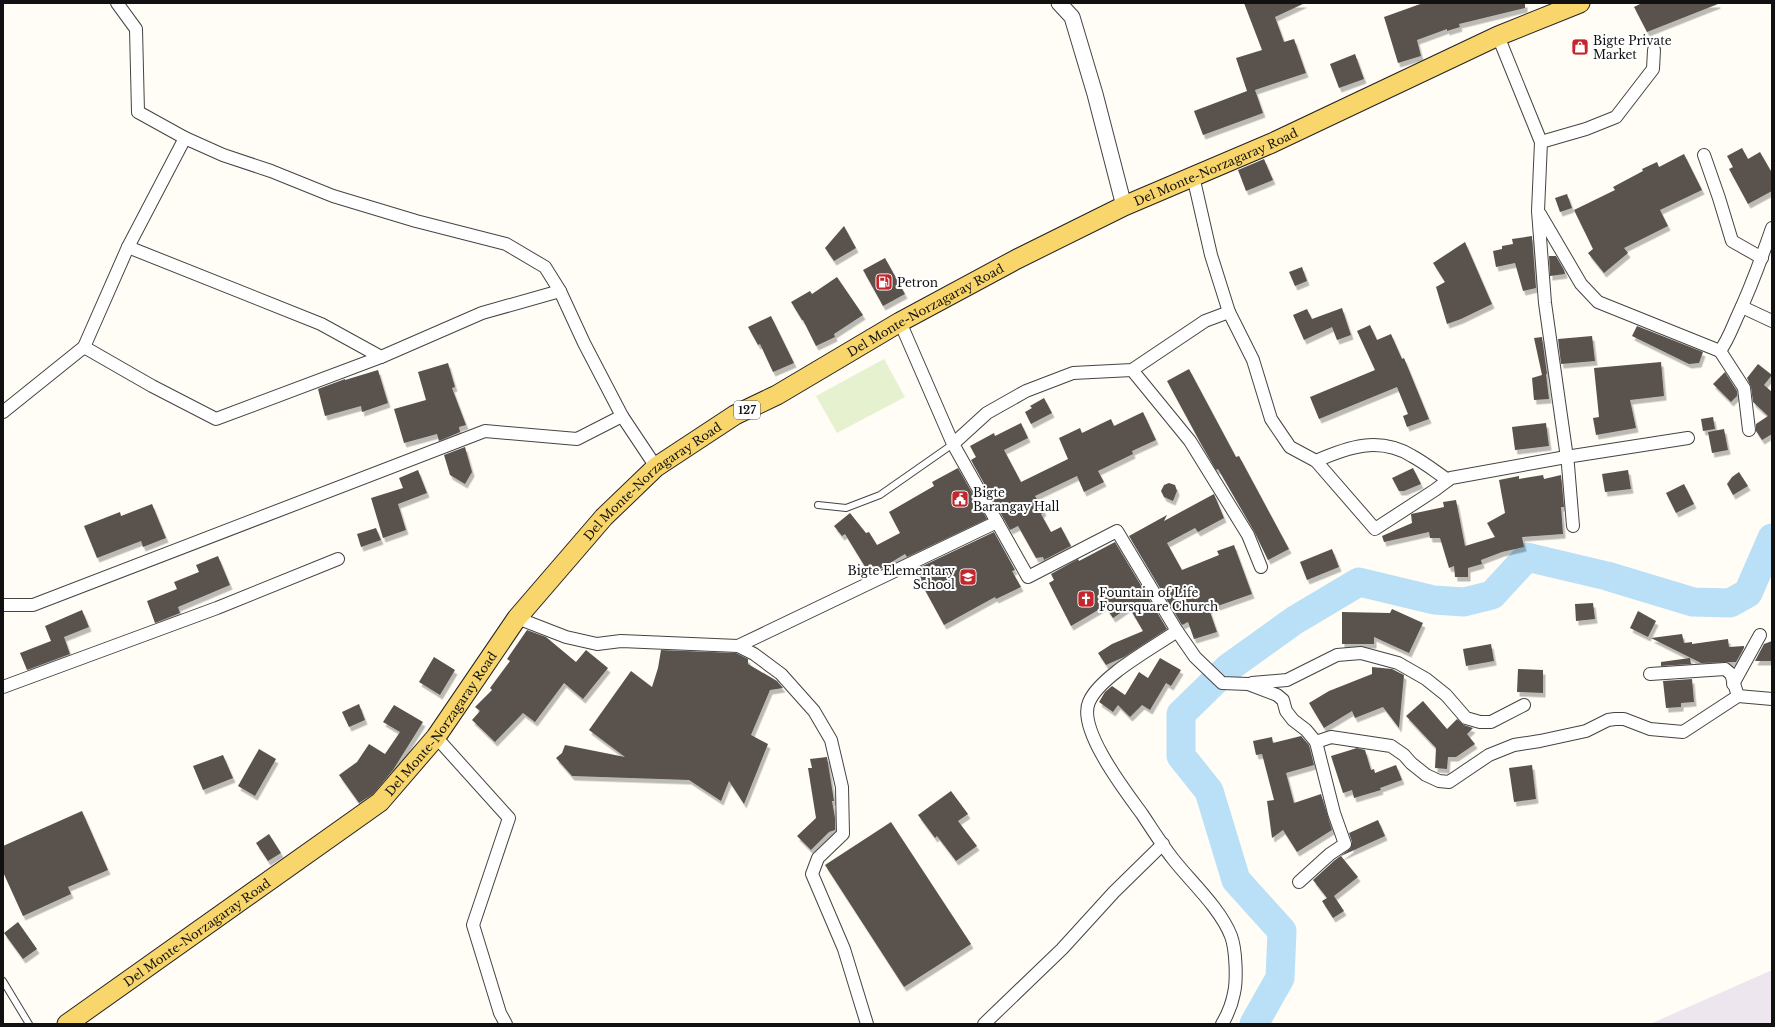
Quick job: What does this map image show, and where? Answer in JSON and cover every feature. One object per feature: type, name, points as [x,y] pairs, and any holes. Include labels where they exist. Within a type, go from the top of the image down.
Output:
[{"type":"main road","name":"Del Monte-Norzagaray Road","points":[[67,1024],[380,802],[436,737],[517,618],[604,517],[656,468],[735,415],[777,395],[900,322],[1017,259],[1124,206],[1272,143],[1498,36],[1580,3]]},
{"type":"street","points":[[117,3],[136,29],[138,112],[185,138],[223,155],[271,171],[333,196],[416,221],[506,244],[545,267],[560,291],[584,344],[622,416],[656,468]]},
{"type":"street","points":[[1059,3],[1072,17],[1095,94],[1124,206]]},
{"type":"street","points":[[1498,36],[1542,142],[1538,211],[1545,303],[1566,457],[1573,526]]},
{"type":"street","points":[[1542,142],[1586,129],[1616,117],[1653,69],[1654,50]]},
{"type":"street","points":[[3,412],[84,347],[128,247],[185,138]]},
{"type":"street","points":[[1704,155],[1732,241],[1762,258]]},
{"type":"street","points":[[1193,176],[1211,255],[1229,312],[1253,360],[1271,419],[1290,447],[1316,461],[1375,529],[1451,478],[1566,457],[1688,438]]},
{"type":"street","points":[[1538,211],[1581,284],[1598,302],[1720,351],[1744,388],[1749,430]]},
{"type":"street","points":[[1720,351],[1726,343],[1742,307],[1762,258],[1772,228]]},
{"type":"street","points":[[128,247],[321,324],[381,357]]},
{"type":"street","points":[[84,347],[152,386],[216,419],[381,357],[482,313],[560,291]]},
{"type":"street","points":[[1742,307],[1772,321]]},
{"type":"street","points":[[953,444],[987,413],[1026,391],[1072,373],[1132,370],[1205,321],[1229,312]]},
{"type":"street","points":[[900,322],[953,444],[1028,577],[1116,531],[1177,631],[1195,657],[1222,683],[1248,684],[1287,680],[1337,655],[1361,653],[1398,663],[1426,679],[1446,695],[1466,718],[1480,722],[1491,722],[1524,705]]},
{"type":"street","points":[[1132,370],[1190,441],[1248,535],[1261,567]]},
{"type":"street","points":[[3,605],[33,605],[485,431],[577,439],[622,416]]},
{"type":"street","points":[[1316,461],[1342,449],[1365,445],[1385,446],[1412,456],[1448,480]]},
{"type":"street","points":[[738,646],[997,522]]},
{"type":"street","points":[[3,687],[218,608],[338,559]]},
{"type":"street","points":[[517,618],[566,638],[597,644],[621,641],[738,646],[754,654],[781,674],[814,711],[831,740],[842,787],[844,834],[818,858],[812,874],[844,949],[867,1024]]},
{"type":"street","points":[[1177,631],[1119,670],[1094,691],[1088,704],[1087,720],[1108,766],[1163,844],[1218,914],[1231,936],[1235,957],[1235,992],[1229,1012],[1222,1024]]},
{"type":"street","points":[[1733,684],[1760,635]]},
{"type":"street","points":[[1650,674],[1723,668],[1731,674],[1738,696]]},
{"type":"street","points":[[1248,684],[1277,695],[1283,700],[1286,711],[1293,720],[1306,730],[1316,742],[1334,813],[1345,844],[1330,854],[1299,882]]},
{"type":"street","points":[[1316,742],[1331,737],[1391,746],[1404,754],[1426,775],[1439,781],[1449,782],[1489,755],[1514,745],[1586,731],[1602,723],[1615,719],[1624,719],[1650,729],[1683,732],[1738,696],[1772,699]]},
{"type":"street","points":[[436,737],[509,818],[473,924],[500,1013],[506,1024]]},
{"type":"street","points":[[984,1024],[1062,949],[1114,892],[1163,844]]},
{"type":"lane","points":[[818,505],[846,508],[880,495],[953,444]]},
{"type":"lane","points":[[3,981],[29,1024]]},
{"type":"shaded area","points":[[1772,970],[1772,1024],[1650,1024]]},
{"type":"green space","points":[[884,359],[905,397],[837,433],[816,396]]},
{"type":"building","points":[[1244,3],[1305,3],[1275,17],[1284,42],[1294,39],[1306,73],[1255,90],[1263,113],[1203,135],[1194,111],[1247,91],[1236,58],[1262,50]]},
{"type":"building","points":[[1423,3],[1525,3],[1525,8],[1459,24],[1460,27],[1447,31],[1447,29],[1417,40],[1421,56],[1398,63],[1384,17]]},
{"type":"building","points":[[1642,3],[1718,4],[1647,32],[1634,7]]},
{"type":"building","points":[[1355,54],[1364,79],[1339,88],[1330,64]]},
{"type":"building","points":[[1742,148],[1748,159],[1760,152],[1772,173],[1772,191],[1748,204],[1729,169],[1733,167],[1727,156]]},
{"type":"building","points":[[1684,154],[1702,190],[1660,210],[1668,226],[1624,248],[1628,253],[1604,273],[1588,253],[1593,249],[1574,210],[1615,190],[1613,187],[1643,171],[1642,169],[1657,162],[1659,167]]},
{"type":"building","points":[[1264,159],[1273,180],[1246,191],[1238,170]]},
{"type":"building","points":[[1567,194],[1572,208],[1560,212],[1555,198]]},
{"type":"building","points":[[844,226],[856,248],[834,261],[825,248]]},
{"type":"building","points":[[1532,236],[1536,288],[1523,291],[1515,263],[1496,267],[1493,251],[1502,249],[1502,246],[1513,244],[1512,239]]},
{"type":"building","points":[[1465,242],[1492,304],[1447,324],[1436,287],[1445,282],[1433,263]]},
{"type":"building","points":[[1549,256],[1556,256],[1565,274],[1550,276]]},
{"type":"building","name":"Petron","points":[[885,258],[905,294],[883,306],[863,270]]},
{"type":"building","points":[[1302,267],[1307,281],[1295,286],[1289,272]]},
{"type":"building","points":[[837,277],[863,315],[834,334],[835,337],[816,346],[803,320],[791,302],[810,291],[812,294]]},
{"type":"building","points":[[1342,308],[1351,335],[1337,340],[1332,327],[1304,340],[1293,315],[1307,309],[1312,319]]},
{"type":"building","points":[[771,316],[794,363],[773,372],[760,344],[758,345],[748,327]]},
{"type":"building","points":[[1370,325],[1377,340],[1391,334],[1402,359],[1404,358],[1429,419],[1407,427],[1403,416],[1408,414],[1397,387],[1319,419],[1310,397],[1375,370],[1357,331]]},
{"type":"building","points":[[1637,326],[1703,352],[1699,363],[1689,364],[1632,336]]},
{"type":"building","points":[[1592,336],[1595,361],[1561,364],[1558,339]]},
{"type":"building","points":[[1542,337],[1549,399],[1534,400],[1532,378],[1542,375],[1534,338]]},
{"type":"building","points":[[1661,362],[1664,396],[1630,400],[1636,428],[1596,435],[1593,418],[1599,417],[1594,368]]},
{"type":"building","points":[[448,363],[455,387],[452,388],[466,425],[459,427],[460,432],[439,441],[437,434],[404,443],[394,409],[426,400],[418,372]]},
{"type":"building","points":[[1758,364],[1772,375],[1764,385],[1772,392],[1772,434],[1762,440],[1756,431],[1756,424],[1768,416],[1753,402],[1751,387],[1747,378]]},
{"type":"building","points":[[1189,369],[1236,457],[1239,456],[1289,549],[1268,560],[1254,531],[1218,469],[1216,470],[1167,381]]},
{"type":"building","points":[[378,370],[388,403],[362,412],[361,406],[325,416],[318,389],[345,379]]},
{"type":"building","points":[[1725,372],[1737,391],[1737,396],[1731,402],[1713,384]]},
{"type":"building","points":[[1044,398],[1052,413],[1031,424],[1025,412],[1032,408],[1030,406]]},
{"type":"building","points":[[1143,412],[1156,440],[1132,451],[1133,454],[1098,471],[1104,482],[1084,492],[1077,476],[1035,496],[1044,511],[1041,514],[1051,532],[1061,527],[1071,546],[1044,560],[1043,557],[1036,558],[1018,526],[1010,530],[971,460],[976,457],[970,446],[994,433],[995,436],[1021,423],[1028,438],[1004,450],[1021,482],[1068,459],[1059,438],[1080,428],[1082,433],[1111,419],[1114,426]]},
{"type":"building","points":[[1713,417],[1715,429],[1703,431],[1701,419]]},
{"type":"building","points":[[1546,423],[1549,446],[1515,450],[1512,427]]},
{"type":"building","points":[[1724,429],[1728,450],[1712,453],[1708,432]]},
{"type":"building","points":[[465,447],[472,472],[465,484],[450,475],[444,455]]},
{"type":"building","points":[[958,468],[987,519],[907,557],[905,554],[870,575],[845,534],[842,536],[834,526],[850,513],[866,533],[869,532],[877,545],[900,533],[889,512],[934,486],[932,482]]},
{"type":"building","points":[[1413,468],[1421,484],[1404,491],[1399,491],[1392,478]]},
{"type":"building","points":[[418,470],[427,493],[398,504],[406,530],[383,538],[371,498],[403,488],[399,478]]},
{"type":"building","points":[[1628,470],[1631,489],[1605,492],[1602,474]]},
{"type":"building","points":[[1739,472],[1748,486],[1733,495],[1727,484],[1732,477]]},
{"type":"building","points":[[1543,475],[1544,479],[1561,475],[1564,507],[1561,507],[1563,534],[1522,537],[1524,547],[1502,552],[1481,560],[1482,564],[1468,568],[1468,577],[1455,577],[1454,566],[1449,568],[1440,538],[1430,538],[1429,532],[1384,542],[1382,536],[1412,523],[1411,514],[1444,507],[1443,502],[1456,500],[1465,546],[1495,537],[1487,523],[1505,513],[1499,480],[1519,476],[1519,479]]},
{"type":"building","points":[[1169,483],[1175,485],[1177,491],[1173,501],[1164,497],[1161,491],[1164,485]]},
{"type":"building","points":[[1684,484],[1694,504],[1676,513],[1666,493]]},
{"type":"building","points":[[1214,494],[1224,518],[1198,532],[1195,528],[1167,543],[1182,570],[1219,555],[1217,551],[1234,545],[1252,594],[1209,609],[1217,632],[1194,639],[1188,622],[1182,625],[1129,536],[1167,515],[1164,521]]},
{"type":"building","points":[[152,504],[166,538],[143,547],[141,541],[97,558],[84,526],[120,512],[121,516]]},
{"type":"building","points":[[376,528],[381,540],[361,547],[357,534]]},
{"type":"building","name":"Bigte Elementary School","points":[[994,532],[1015,570],[1012,571],[1021,587],[996,599],[995,597],[944,625],[914,570]]},
{"type":"building","points":[[1115,542],[1167,629],[1124,657],[1106,665],[1098,653],[1112,644],[1143,631],[1129,607],[1113,618],[1105,606],[1071,626],[1049,583],[1054,580],[1051,574],[1078,559],[1079,561]]},
{"type":"building","points":[[1332,549],[1339,567],[1307,580],[1300,562]]},
{"type":"building","points":[[218,556],[230,585],[178,607],[180,613],[155,623],[147,601],[177,589],[174,582],[199,572],[196,565]]},
{"type":"building","points":[[1593,603],[1595,619],[1576,621],[1575,604]]},
{"type":"building","points":[[1392,609],[1423,623],[1409,653],[1374,637],[1374,644],[1342,644],[1342,612],[1390,613]]},
{"type":"building","points":[[82,610],[89,627],[64,637],[70,654],[27,670],[20,653],[51,641],[45,626]]},
{"type":"building","points":[[1638,611],[1656,621],[1648,637],[1630,628]]},
{"type":"building","points":[[527,630],[546,637],[576,662],[586,650],[608,668],[583,699],[564,683],[535,722],[523,713],[495,742],[472,720],[480,711],[475,707],[492,690],[490,688],[510,661],[507,659]]},
{"type":"building","points":[[1682,634],[1684,643],[1692,642],[1692,644],[1728,639],[1729,647],[1744,646],[1744,648],[1736,662],[1701,663],[1651,638]]},
{"type":"building","points":[[1772,641],[1772,661],[1755,661],[1764,644]]},
{"type":"building","points":[[1491,644],[1494,661],[1466,666],[1463,649]]},
{"type":"building","points":[[661,650],[736,653],[748,659],[748,664],[777,681],[783,688],[770,690],[751,735],[768,744],[744,804],[729,781],[721,801],[689,780],[572,776],[556,758],[562,753],[565,745],[625,757],[589,730],[631,671],[652,687],[658,668]]},
{"type":"building","points":[[434,657],[455,670],[440,695],[419,682]]},
{"type":"building","points":[[1160,658],[1181,670],[1171,686],[1166,683],[1150,710],[1142,705],[1130,717],[1118,705],[1113,712],[1099,702],[1105,692],[1112,686],[1125,695],[1139,672],[1148,678]]},
{"type":"building","points":[[1690,658],[1691,664],[1661,666],[1661,662]]},
{"type":"building","points":[[1372,667],[1392,669],[1404,675],[1399,728],[1383,707],[1355,718],[1352,711],[1324,728],[1309,703],[1329,691],[1372,674]]},
{"type":"building","points":[[1518,669],[1543,670],[1543,693],[1517,692]]},
{"type":"building","points":[[1692,679],[1694,702],[1681,703],[1681,707],[1666,708],[1663,681]]},
{"type":"building","points":[[1423,701],[1447,729],[1457,719],[1464,725],[1473,728],[1467,734],[1475,744],[1456,757],[1448,757],[1447,769],[1435,768],[1436,748],[1406,716]]},
{"type":"building","points":[[359,704],[365,720],[349,727],[342,712]]},
{"type":"building","points":[[394,705],[423,722],[393,770],[373,794],[359,803],[339,775],[357,762],[369,744],[385,754],[400,732],[383,722]]},
{"type":"building","points":[[1301,736],[1309,745],[1314,765],[1286,773],[1294,803],[1321,794],[1332,830],[1297,852],[1283,830],[1272,838],[1267,801],[1274,800],[1262,754],[1256,755],[1253,741],[1272,737],[1273,743]]},
{"type":"building","points":[[1357,748],[1365,750],[1371,770],[1374,769],[1375,773],[1396,765],[1402,780],[1380,788],[1381,790],[1354,798],[1352,790],[1343,793],[1331,756]]},
{"type":"building","points":[[259,749],[276,759],[255,796],[238,786]]},
{"type":"building","points":[[223,755],[233,778],[203,790],[193,766]]},
{"type":"building","points":[[827,757],[834,801],[832,801],[835,818],[835,830],[829,832],[811,850],[797,836],[816,818],[808,768],[812,768],[810,759]]},
{"type":"building","points":[[1532,765],[1536,799],[1514,802],[1509,768]]},
{"type":"building","points":[[951,791],[968,814],[958,821],[977,846],[956,861],[937,836],[935,838],[918,815]]},
{"type":"building","points":[[82,811],[108,870],[68,887],[71,894],[23,916],[3,872],[3,846]]},
{"type":"building","points":[[1378,820],[1385,836],[1341,856],[1358,877],[1334,896],[1344,911],[1333,918],[1322,901],[1327,898],[1313,880],[1335,860],[1351,848],[1352,842],[1349,833]]},
{"type":"building","points":[[891,822],[971,944],[904,987],[825,865]]},
{"type":"building","points":[[269,834],[281,853],[268,861],[256,843]]},
{"type":"building","points":[[18,922],[37,949],[23,959],[4,933]]},
{"type":"waterway","points":[[1254,1024],[1280,978],[1282,931],[1236,880],[1209,791],[1181,756],[1181,714],[1228,668],[1295,620],[1359,582],[1434,600],[1464,602],[1492,595],[1527,557],[1607,576],[1693,602],[1730,603],[1748,593],[1772,538]]},
{"type":"place","name":"Bigte Private Market","points":[[1580,47]]},
{"type":"place","name":"Petron","points":[[884,282]]},
{"type":"place","name":"Bigte Barangay Hall","points":[[960,499]]},
{"type":"place","name":"Bigte Elementary School","points":[[968,577]]},
{"type":"place","name":"Fountain of Life Foursquare Church","points":[[1086,599]]}]
